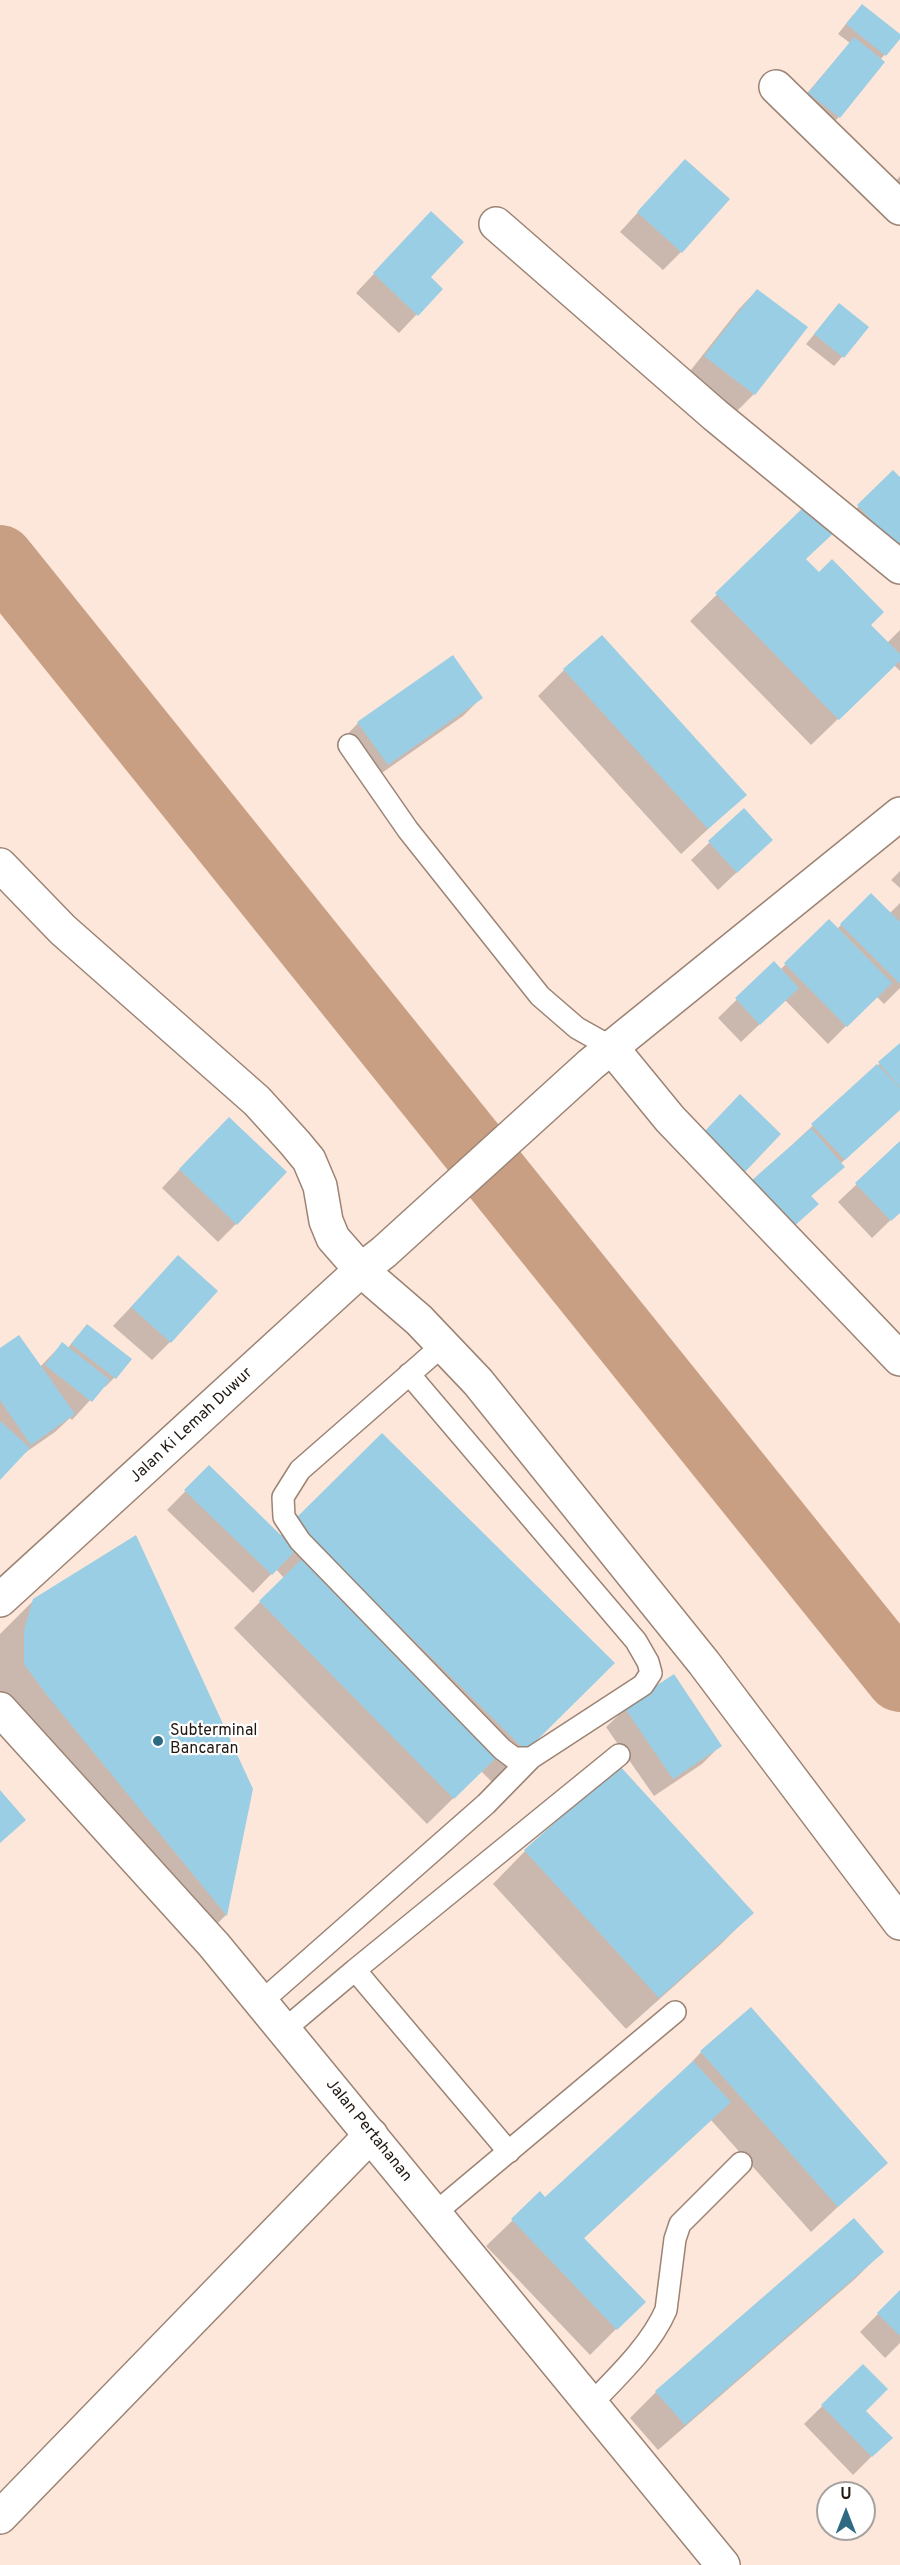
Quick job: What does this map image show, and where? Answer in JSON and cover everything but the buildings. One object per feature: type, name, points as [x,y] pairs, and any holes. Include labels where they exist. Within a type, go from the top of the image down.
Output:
[{"type":"main road","points":[[776,87],[900,208]]},
{"type":"main road","points":[[496,224],[715,415],[900,567]]},
{"type":"main road","name":"Jalan Ki Lemah Duwur","points":[[0,1600],[601,1055],[900,814]]},
{"type":"main road","points":[[0,865],[63,930],[257,1101],[295,1143],[309,1160],[320,1186],[326,1221],[333,1238],[373,1261],[419,1320],[478,1382],[704,1663],[900,1923]]},
{"type":"main road","points":[[601,1055],[670,1119],[900,1359]]},
{"type":"main road","name":"Jalan Pertahanan","points":[[0,1709],[214,1945],[285,2029],[723,2565]]},
{"type":"main road","points":[[0,2517],[371,2135]]},
{"type":"lane","points":[[349,745],[408,830],[540,996],[577,1028],[601,1055]]},
{"type":"lane","points":[[443,1345],[300,1470],[283,1497],[284,1517],[300,1541],[502,1749],[514,1758],[531,1758]]},
{"type":"lane","points":[[261,2002],[486,1804],[531,1758],[643,1685],[651,1673],[648,1662],[636,1641],[409,1374]]},
{"type":"lane","points":[[285,2029],[619,1755]]},
{"type":"lane","points":[[355,1970],[509,2152]]},
{"type":"lane","points":[[435,2213],[675,2012]]},
{"type":"lane","points":[[590,2404],[622,2373],[661,2321],[666,2310],[675,2239],[680,2224],[741,2163]]},
{"type":"waterway","points":[[0,559],[900,1678]]},
{"type":"place","name":"Subterminal Bancaran","points":[[158,1741]]}]
